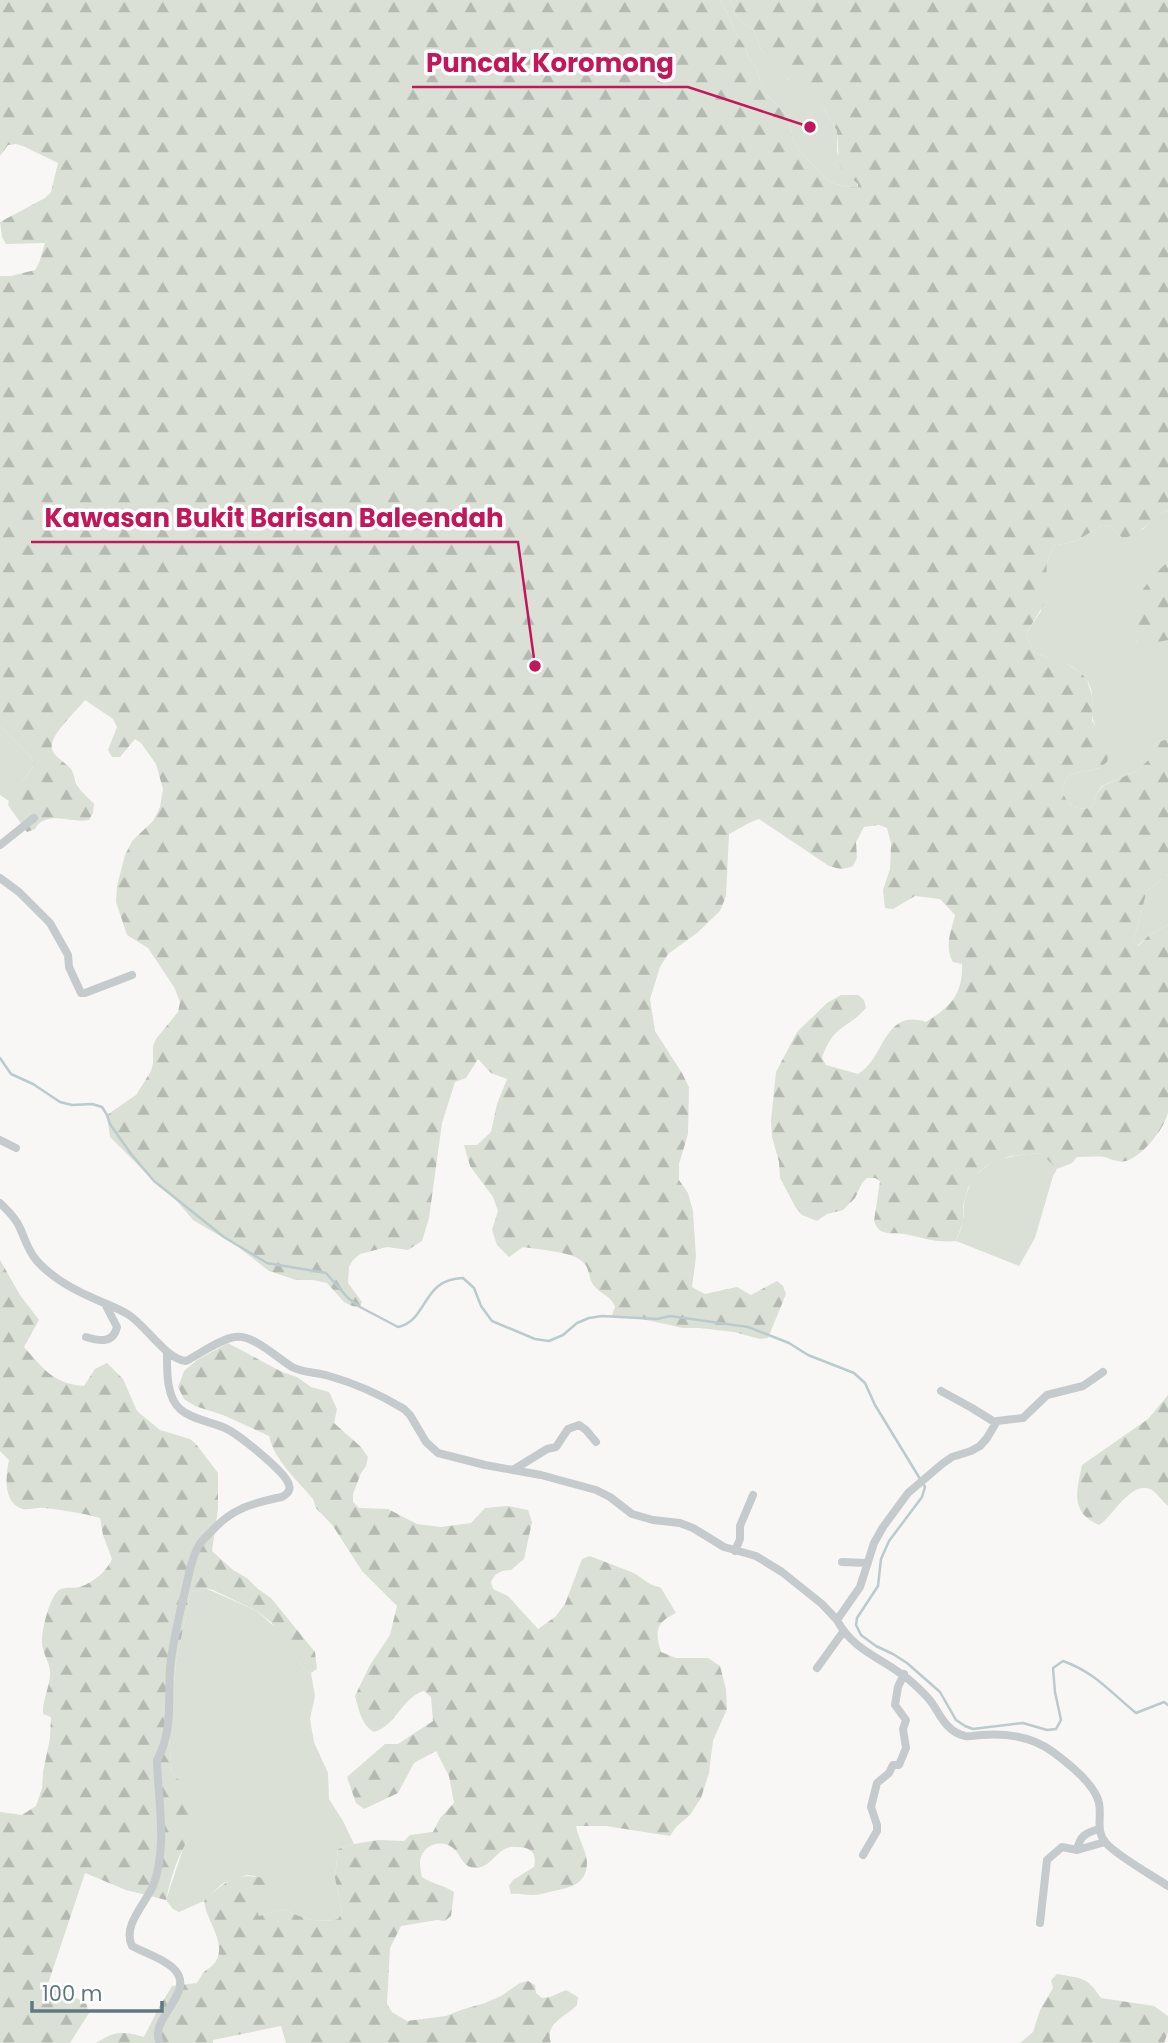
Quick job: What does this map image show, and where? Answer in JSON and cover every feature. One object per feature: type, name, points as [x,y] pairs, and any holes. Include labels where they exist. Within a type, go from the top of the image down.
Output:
[{"type":"street","points":[[0,845],[34,818]]},
{"type":"street","points":[[0,878],[19,892],[50,923],[68,955],[69,967],[81,993],[132,975]]},
{"type":"street","points":[[0,1140],[16,1148]]},
{"type":"street","points":[[0,1203],[20,1227],[25,1243],[36,1260],[57,1279],[130,1315],[175,1358],[186,1361],[225,1340],[237,1336],[246,1338],[300,1371],[344,1381],[404,1409],[426,1442],[438,1453],[596,1490],[632,1514],[693,1528],[724,1547],[756,1556],[782,1572],[822,1604],[856,1646],[904,1674],[932,1702],[944,1723],[958,1733],[966,1736],[1026,1738],[1051,1750],[1075,1769],[1099,1802],[1099,1829],[1105,1842],[1168,1886]]},
{"type":"street","points":[[86,1337],[100,1342],[115,1335],[117,1327],[105,1304]]},
{"type":"street","points":[[160,2043],[157,2039],[158,2028],[174,2003],[181,1979],[174,1969],[161,1959],[132,1946],[128,1938],[154,1884],[158,1861],[161,1838],[158,1760],[167,1737],[175,1630],[190,1566],[198,1546],[224,1518],[246,1506],[282,1497],[290,1489],[289,1482],[282,1474],[241,1438],[180,1409],[172,1398],[167,1353]]},
{"type":"street","points":[[837,1620],[860,1587],[874,1543],[883,1527],[915,1486],[952,1457],[980,1446],[999,1421],[1023,1418],[1047,1395],[1083,1386],[1103,1372]]},
{"type":"street","points":[[941,1391],[996,1423]]},
{"type":"street","points":[[513,1470],[547,1449],[556,1447],[573,1426],[579,1425],[586,1430],[596,1443]]},
{"type":"street","points":[[735,1550],[740,1538],[740,1526],[753,1495]]},
{"type":"street","points":[[842,1562],[867,1563]]},
{"type":"street","points":[[817,1668],[843,1632]]},
{"type":"street","points":[[863,1855],[877,1830],[871,1807],[877,1783],[889,1773],[893,1765],[898,1765],[906,1748],[903,1729],[906,1720],[895,1705],[898,1687],[904,1674]]},
{"type":"street","points":[[1077,1850],[1084,1835],[1099,1829]]},
{"type":"street","points":[[1040,1923],[1047,1860],[1062,1847],[1077,1850],[1105,1842]]},
{"type":"green space","points":[[0,0],[720,0],[748,57],[757,69],[762,90],[788,116],[794,142],[799,150],[826,179],[835,184],[858,187],[839,163],[837,131],[823,107],[818,85],[802,82],[795,86],[761,50],[754,30],[738,19],[730,0],[1168,0],[1168,510],[1129,537],[1122,538],[1111,526],[1103,525],[1076,541],[1053,546],[1047,563],[1044,604],[1026,634],[1034,652],[1048,658],[1057,657],[1087,680],[1092,696],[1092,721],[1102,734],[1109,754],[1107,762],[1100,768],[1068,775],[1062,789],[1072,806],[1081,809],[1092,807],[1103,786],[1136,771],[1151,758],[1157,742],[1168,739],[1168,874],[1147,891],[1134,938],[1138,946],[1149,935],[1168,925],[1168,1112],[1163,1126],[1146,1148],[1133,1158],[1123,1161],[1105,1157],[1077,1157],[1072,1163],[1057,1169],[1038,1153],[1010,1156],[986,1166],[968,1188],[963,1206],[963,1222],[956,1241],[936,1241],[901,1233],[887,1233],[877,1228],[874,1221],[880,1181],[875,1178],[867,1178],[862,1183],[855,1198],[843,1210],[827,1214],[817,1221],[802,1215],[780,1178],[771,1121],[776,1072],[797,1032],[827,1003],[841,995],[858,995],[864,1000],[866,1008],[835,1033],[822,1058],[826,1065],[858,1074],[874,1058],[893,1028],[901,1022],[912,1020],[926,1022],[948,1005],[960,984],[962,964],[953,962],[949,951],[955,915],[940,899],[915,896],[893,909],[885,908],[883,890],[890,869],[891,844],[887,828],[879,825],[864,827],[856,842],[857,858],[853,866],[841,869],[829,866],[759,819],[729,834],[726,896],[720,911],[697,933],[668,954],[660,967],[650,999],[655,1031],[689,1087],[688,1134],[679,1164],[679,1180],[688,1193],[693,1211],[696,1257],[692,1287],[705,1294],[737,1287],[751,1295],[777,1281],[786,1294],[768,1338],[683,1328],[633,1317],[617,1318],[612,1315],[615,1307],[613,1303],[595,1287],[586,1265],[579,1259],[564,1253],[523,1247],[509,1257],[497,1245],[492,1230],[498,1211],[493,1197],[470,1166],[464,1145],[477,1145],[491,1132],[497,1104],[507,1079],[491,1073],[478,1059],[466,1078],[455,1082],[442,1123],[429,1218],[422,1241],[408,1250],[387,1247],[360,1254],[353,1260],[349,1267],[348,1283],[362,1302],[360,1307],[344,1302],[327,1283],[296,1280],[269,1271],[237,1246],[193,1220],[171,1194],[154,1181],[110,1137],[107,1115],[136,1095],[151,1071],[156,1039],[178,1012],[180,1002],[174,987],[148,948],[127,935],[116,902],[125,855],[132,841],[153,821],[160,807],[163,789],[156,764],[135,739],[120,757],[112,757],[108,750],[117,727],[113,719],[85,700],[54,737],[52,749],[71,769],[76,784],[94,804],[89,820],[52,818],[27,832],[8,805],[12,794],[34,765],[31,757],[0,726],[0,276],[35,270],[45,243],[6,244],[0,222],[45,198],[51,192],[58,163],[16,144],[8,145],[0,156]]},
{"type":"green space","points":[[720,0],[730,0],[738,19],[754,30],[761,50],[789,80],[818,84],[822,92],[823,107],[837,131],[837,151],[844,171],[856,180],[858,187],[835,184],[826,179],[799,150],[794,142],[788,116],[762,90],[757,69],[748,57]]},
{"type":"green space","points":[[1168,510],[1168,562],[1128,629],[1137,642],[1168,640],[1168,739],[1157,742],[1152,758],[1136,771],[1102,786],[1092,807],[1077,808],[1069,803],[1062,789],[1068,775],[1100,768],[1102,734],[1093,721],[1091,689],[1085,678],[1057,658],[1048,658],[1034,652],[1026,634],[1041,611],[1047,563],[1053,546],[1076,541],[1103,525],[1111,526],[1122,538],[1143,529],[1155,517]]},
{"type":"green space","points":[[1168,562],[1168,640],[1141,643],[1131,637],[1129,615],[1143,589]]},
{"type":"green space","points":[[0,726],[31,757],[34,765],[9,801],[0,795]]},
{"type":"green space","points":[[1168,874],[1168,925],[1149,935],[1137,946],[1134,938],[1147,891]]},
{"type":"green space","points":[[1038,1153],[1045,1156],[1057,1169],[1035,1238],[1019,1266],[956,1241],[963,1223],[968,1190],[981,1170],[1001,1159]]},
{"type":"green space","points":[[0,1260],[20,1295],[39,1320],[24,1347],[43,1368],[64,1382],[84,1386],[95,1369],[107,1363],[123,1379],[137,1411],[160,1430],[190,1439],[196,1444],[218,1473],[218,1509],[212,1551],[271,1598],[315,1652],[317,1669],[311,1673],[304,1669],[271,1622],[257,1611],[213,1590],[205,1588],[191,1592],[176,1662],[169,1738],[172,1773],[189,1797],[193,1812],[191,1835],[175,1866],[166,1900],[126,1890],[85,1873],[48,1984],[86,2003],[89,2013],[70,2043],[0,2043],[0,1812],[22,1815],[36,1806],[42,1788],[51,1717],[43,1714],[50,1671],[42,1640],[53,1599],[61,1589],[80,1587],[95,1579],[112,1559],[100,1518],[45,1508],[23,1509],[16,1506],[9,1495],[9,1460],[0,1451]]},
{"type":"green space","points":[[228,1343],[282,1372],[297,1377],[311,1387],[329,1392],[337,1409],[334,1423],[361,1447],[368,1457],[353,1494],[353,1502],[359,1508],[388,1509],[417,1524],[441,1527],[471,1523],[485,1508],[508,1506],[528,1510],[532,1522],[524,1559],[511,1570],[495,1575],[491,1582],[493,1589],[508,1596],[538,1629],[555,1617],[565,1604],[582,1559],[590,1556],[634,1573],[661,1588],[676,1613],[664,1620],[658,1629],[661,1652],[676,1658],[708,1658],[720,1666],[726,1689],[727,1709],[713,1741],[709,1773],[701,1798],[690,1815],[670,1836],[606,1826],[576,1826],[587,1862],[584,1876],[569,1887],[535,1895],[511,1894],[509,1886],[513,1880],[534,1867],[534,1855],[526,1848],[508,1847],[485,1865],[476,1868],[468,1866],[448,1845],[432,1845],[421,1856],[422,1877],[454,1892],[451,1916],[445,1921],[401,1926],[390,1948],[387,2004],[392,2012],[407,2021],[446,2016],[485,2003],[528,1981],[535,1985],[536,1993],[542,1998],[566,1990],[578,1997],[577,2005],[553,2025],[551,2043],[286,2043],[281,2026],[213,2040],[213,2043],[96,2043],[119,2033],[144,2037],[172,1986],[197,1983],[216,1961],[219,1954],[218,1939],[204,1901],[228,1881],[252,1877],[275,1881],[273,1889],[255,1906],[259,1916],[284,1909],[310,1919],[338,1919],[342,1912],[335,1878],[338,1849],[378,1840],[404,1841],[410,1835],[433,1832],[440,1818],[454,1803],[449,1776],[436,1751],[414,1763],[398,1793],[364,1809],[356,1803],[347,1777],[385,1744],[398,1744],[433,1721],[431,1697],[424,1691],[416,1694],[388,1723],[374,1732],[363,1721],[355,1696],[370,1665],[390,1635],[397,1606],[362,1571],[333,1526],[316,1508],[313,1499],[281,1462],[269,1436],[184,1399],[178,1387],[184,1371],[197,1360]]},
{"type":"green space","points":[[1168,1395],[1168,1506],[1152,1490],[1144,1488],[1130,1494],[1099,1525],[1089,1520],[1077,1500],[1082,1465],[1148,1419]]},
{"type":"green space","points":[[205,1588],[257,1611],[276,1628],[304,1669],[311,1673],[315,1696],[310,1719],[314,1742],[328,1773],[329,1799],[354,1844],[338,1849],[335,1878],[342,1912],[338,1919],[310,1919],[284,1909],[259,1916],[254,1906],[273,1889],[255,1876],[247,1875],[223,1883],[204,1901],[179,1912],[166,1900],[183,1849],[191,1834],[178,1778],[172,1773],[169,1738],[176,1662],[191,1592]]},
{"type":"green space","points":[[1057,1974],[1083,1980],[1101,1998],[1154,2006],[1168,2016],[1168,2032],[1164,2043],[1020,2043],[1033,2032],[1040,2010],[1053,1988],[1051,1980]]},
{"type":"waterway","points":[[0,1058],[11,1074],[33,1084],[60,1102],[102,1107],[110,1124],[131,1154],[154,1181],[224,1237],[267,1263],[326,1273],[348,1298],[398,1327],[415,1317],[439,1285],[463,1278],[474,1288],[481,1306],[492,1321],[535,1339],[549,1341],[589,1318],[602,1316],[657,1319],[670,1316],[748,1327],[854,1373],[865,1383],[875,1405],[925,1487],[922,1497],[889,1541],[881,1559],[878,1586],[857,1618],[856,1625],[861,1635],[907,1663],[940,1692],[956,1720],[973,1729],[1023,1723],[1047,1730],[1056,1729],[1061,1720],[1053,1668],[1063,1661],[1094,1677],[1136,1713],[1164,1702],[1168,1705]]},
{"type":"place","name":"Puncak Koromong","points":[[810,127]]},
{"type":"place","name":"Kawasan Bukit Barisan Baleendah","points":[[535,666]]}]
